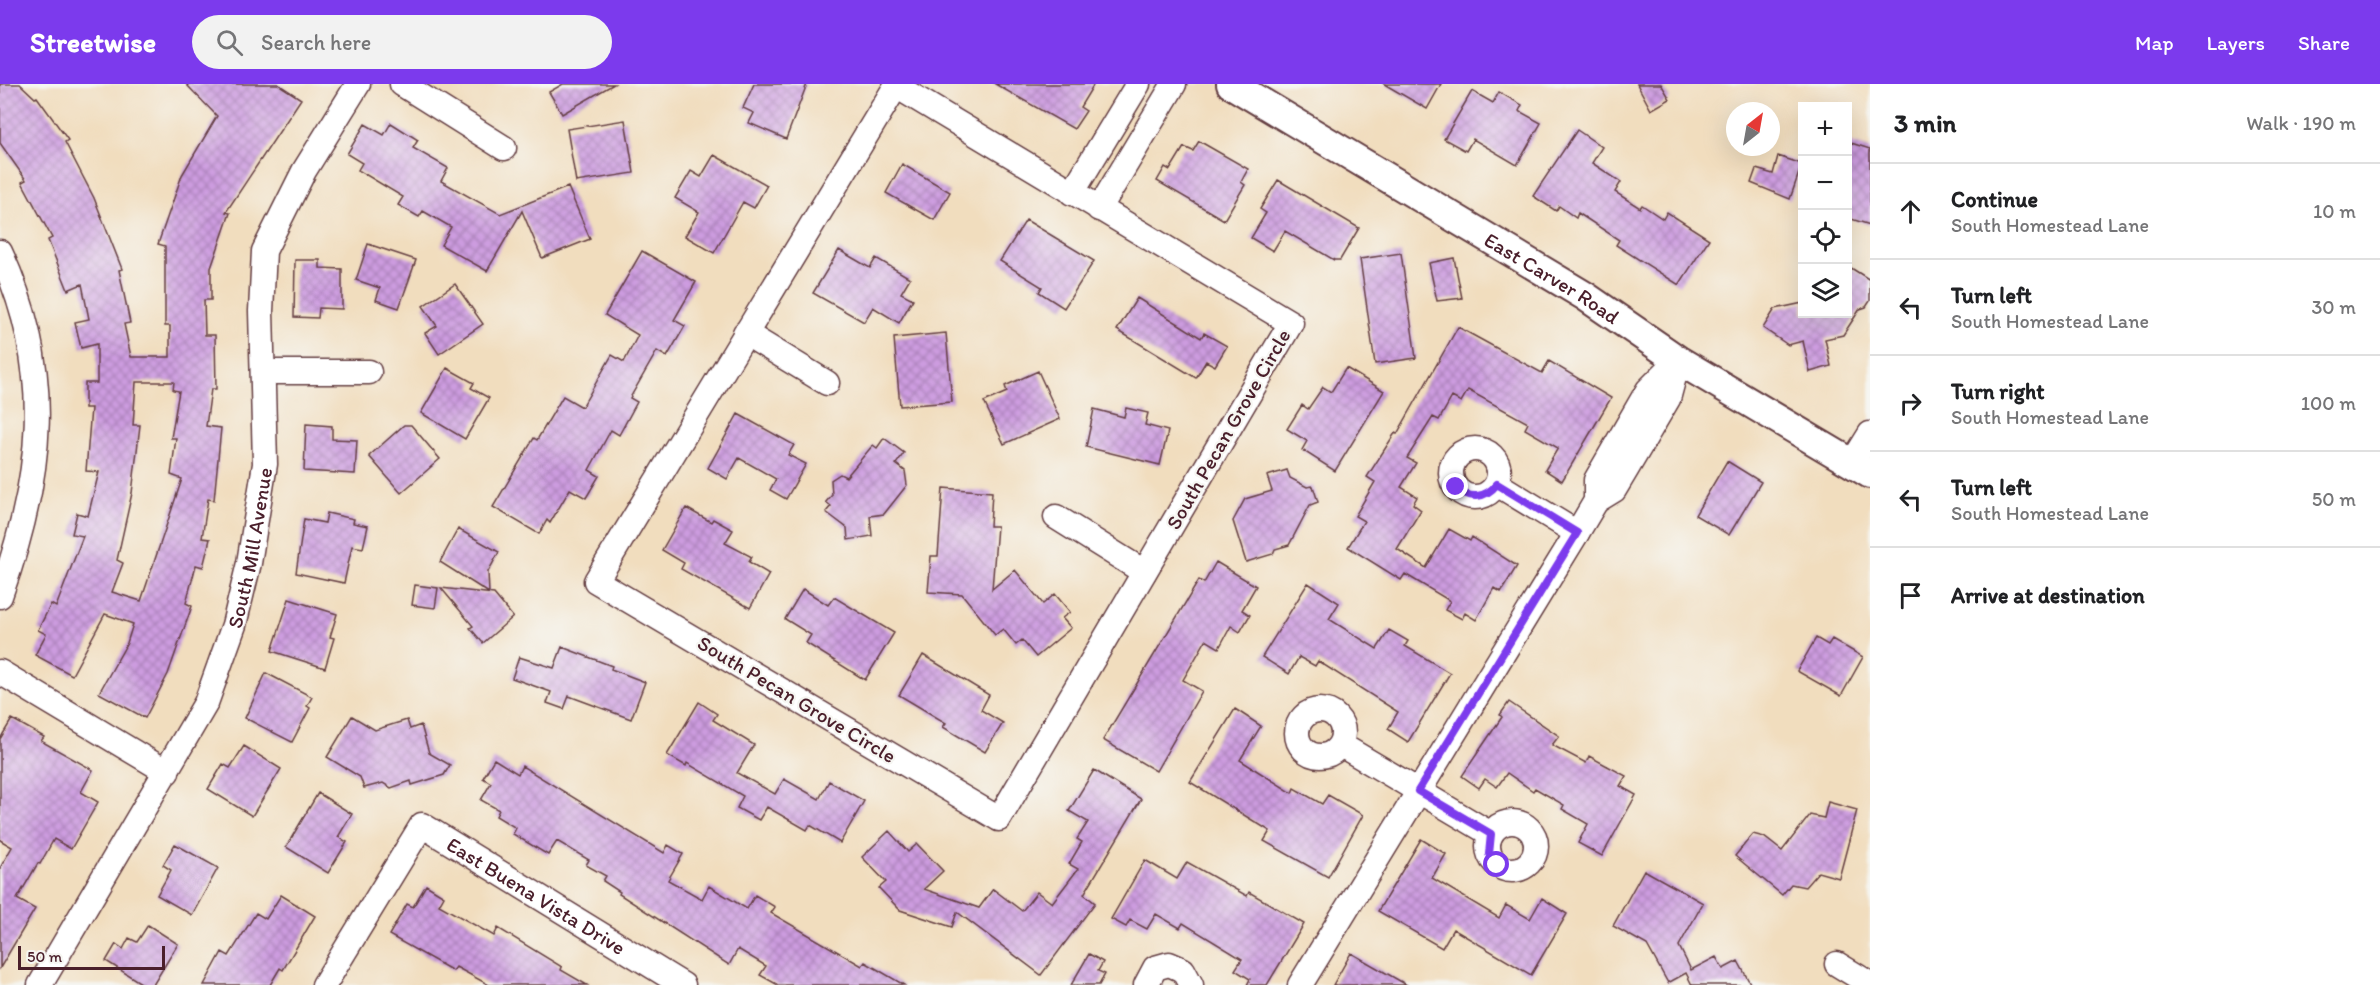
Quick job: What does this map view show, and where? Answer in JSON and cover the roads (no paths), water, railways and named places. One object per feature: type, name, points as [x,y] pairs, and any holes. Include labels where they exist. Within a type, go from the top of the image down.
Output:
[{"type":"street","name":"South Mill Avenue","points":[[40,985],[206,703],[234,625],[249,563],[265,464],[261,311],[264,251],[304,171],[358,84]]},
{"type":"street","points":[[402,84],[504,148]]},
{"type":"street","points":[[1072,193],[1138,84]]},
{"type":"street","points":[[1099,209],[1174,84]]},
{"type":"street","name":"East Carver Road","points":[[1231,84],[1584,296],[1678,360],[1861,469]]},
{"type":"street","name":"South Pecan Grove Circle","points":[[896,86],[1099,209],[1291,323],[999,819],[596,581],[896,86]]},
{"type":"street","points":[[1119,117],[1145,132]]},
{"type":"street","points":[[0,252],[24,319],[34,374],[38,431],[33,483],[24,524],[0,596]]},
{"type":"street","points":[[745,333],[827,383]]},
{"type":"street","points":[[1300,985],[1596,501],[1596,480],[1648,390],[1678,360]]},
{"type":"street","points":[[264,372],[369,372]]},
{"type":"street","points":[[1861,469],[1870,434]]},
{"type":"street","points":[[1497,484],[1577,533]]},
{"type":"street","points":[[1056,517],[1144,572]]},
{"type":"street","points":[[0,672],[167,772]]},
{"type":"street","points":[[1341,745],[1491,834]]},
{"type":"street","name":"East Buena Vista Drive","points":[[324,985],[422,825],[683,985]]},
{"type":"street","points":[[1146,985],[1155,968],[1169,964],[1183,970],[1191,985]]},
{"type":"street","points":[[1837,964],[1870,984]]}]
